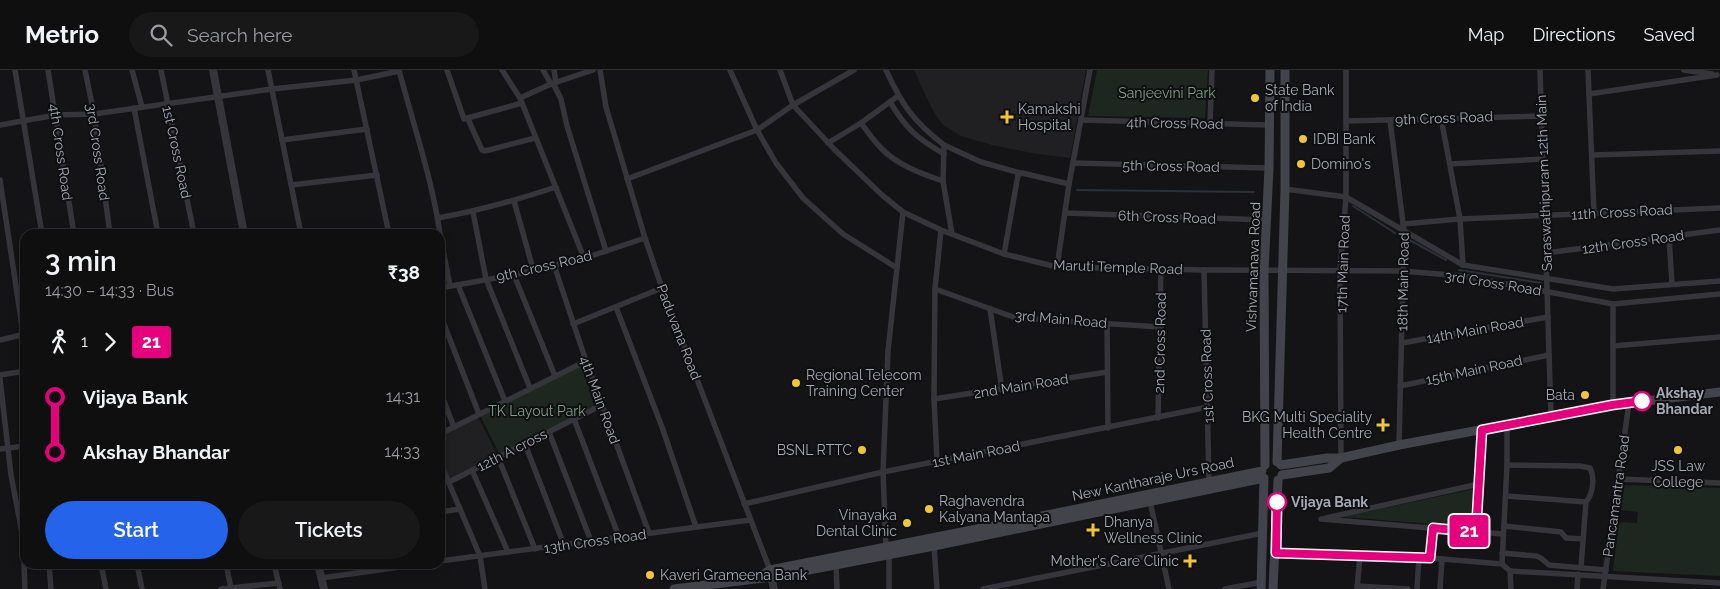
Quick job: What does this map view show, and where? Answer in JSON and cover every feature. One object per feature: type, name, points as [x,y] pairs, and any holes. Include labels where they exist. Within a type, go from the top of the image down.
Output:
[{"type":"main road","name":"Vishvamanava Road","points":[[1262,585],[1264,271],[1269,168],[1270,70]]},
{"type":"main road","points":[[1273,589],[1282,469],[1279,464],[1285,189],[1285,70]]},
{"type":"main road","points":[[1341,458],[1329,468],[1269,481],[1264,471],[1270,461],[1279,464],[1341,458],[1399,445],[1629,402],[1720,392]]},
{"type":"main road","name":"New Kantharaje Urs Road","points":[[674,589],[757,578],[1209,481],[1264,471]]},
{"type":"main road","name":"New Kantharaje Urs Road","points":[[771,574],[836,564],[887,551],[934,546],[1150,501],[1264,471]]},
{"type":"street","points":[[15,70],[41,229]]},
{"type":"street","name":"4th Cross Road","points":[[48,70],[73,229]]},
{"type":"street","name":"3rd Cross Road","points":[[84,70],[94,114],[109,229]]},
{"type":"street","points":[[132,70],[142,107]]},
{"type":"street","name":"1st Cross Road","points":[[161,70],[193,229]]},
{"type":"street","points":[[213,70],[243,229]]},
{"type":"street","points":[[268,70],[300,229]]},
{"type":"street","points":[[354,70],[388,229]]},
{"type":"street","points":[[447,70],[464,119],[521,100],[553,83],[593,70]]},
{"type":"street","points":[[502,70],[521,100],[584,258]]},
{"type":"street","points":[[543,70],[553,83],[561,99],[567,126],[606,251]]},
{"type":"street","points":[[553,83],[554,70]]},
{"type":"street","name":"Paduvana Road","points":[[600,70],[606,107],[645,238],[662,288],[771,574],[774,589]]},
{"type":"street","points":[[730,70],[757,130],[776,163],[803,198],[843,234],[897,268]]},
{"type":"street","name":"Maruti Temple Road","points":[[780,70],[793,106],[828,143],[882,195],[904,212],[941,230],[1004,254],[1056,267],[1264,271]]},
{"type":"street","points":[[627,179],[757,130],[842,73],[854,70]]},
{"type":"street","points":[[886,70],[898,96],[909,112],[925,130],[944,145],[981,162],[1069,184]]},
{"type":"street","points":[[1056,267],[1090,70]]},
{"type":"street","points":[[1210,124],[1212,70]]},
{"type":"street","name":"17th Main Road","points":[[1341,458],[1340,272],[1346,196],[1346,70]]},
{"type":"street","name":"Saraswathipuram 12th Main","points":[[1540,70],[1551,416]]},
{"type":"street","points":[[1588,70],[1594,213]]},
{"type":"street","points":[[1684,70],[1718,75]]},
{"type":"street","points":[[0,125],[56,115],[94,114],[219,98],[272,89],[357,80],[399,71],[438,218],[439,229]]},
{"type":"street","points":[[1590,94],[1718,75]]},
{"type":"street","points":[[828,143],[861,123],[898,96]]},
{"type":"street","points":[[890,102],[907,128],[922,141],[944,154]]},
{"type":"street","points":[[134,108],[157,229]]},
{"type":"street","name":"9th Cross Road","points":[[1346,121],[1542,116]]},
{"type":"street","points":[[1441,118],[1460,219],[1463,265]]},
{"type":"street","points":[[468,119],[482,150],[485,151],[535,138]]},
{"type":"street","name":"4th Cross Road","points":[[1081,120],[1270,125]]},
{"type":"street","name":"18th Main Road","points":[[1390,120],[1404,231],[1399,445]]},
{"type":"street","points":[[861,123],[882,149],[893,158],[917,172],[943,181]]},
{"type":"street","points":[[282,140],[367,129]]},
{"type":"street","points":[[944,145],[943,181],[952,234]]},
{"type":"street","points":[[1592,155],[1720,151]]},
{"type":"street","points":[[1450,164],[1543,159]]},
{"type":"street","name":"5th Cross Road","points":[[1073,163],[1269,168]]},
{"type":"street","points":[[1004,254],[1018,175],[1020,173]]},
{"type":"street","points":[[291,185],[377,175]]},
{"type":"street","points":[[0,180],[3,216],[20,312]]},
{"type":"street","points":[[438,218],[473,212],[556,187]]},
{"type":"street","points":[[1285,189],[1346,196]]},
{"type":"street","name":"3rd Cross Road","points":[[1346,196],[1463,265],[1613,289],[1720,281]]},
{"type":"street","points":[[514,201],[533,269]]},
{"type":"street","name":"11th Cross Road","points":[[1403,224],[1460,219],[1720,208]]},
{"type":"street","points":[[473,212],[486,279],[530,388]]},
{"type":"street","points":[[889,589],[883,472],[888,351],[904,212]]},
{"type":"street","name":"6th Cross Road","points":[[1066,213],[1267,220]]},
{"type":"street","points":[[937,461],[934,399],[935,289],[941,230]]},
{"type":"street","name":"12th Cross Road","points":[[1546,254],[1720,230]]},
{"type":"street","points":[[1669,237],[1672,284]]},
{"type":"street","name":"9th Cross Road","points":[[445,287],[514,275],[584,258],[645,238]]},
{"type":"street","points":[[445,262],[450,286]]},
{"type":"street","name":"4th Main Road","points":[[554,265],[586,361],[649,533]]},
{"type":"street","name":"2nd Cross Road","points":[[1158,418],[1161,268]]},
{"type":"street","name":"1st Cross Road","points":[[1204,270],[1209,481]]},
{"type":"street","name":"3rd Cross Road","points":[[1264,271],[1402,271],[1463,276],[1613,304],[1720,294]]},
{"type":"street","points":[[514,275],[555,376]]},
{"type":"street","points":[[458,284],[505,400]]},
{"type":"street","points":[[573,324],[662,288]]},
{"type":"street","name":"3rd Main Road","points":[[935,289],[1016,318],[1161,326]]},
{"type":"street","points":[[1612,405],[1613,304]]},
{"type":"street","points":[[616,307],[662,427],[696,527]]},
{"type":"street","points":[[990,309],[1002,390]]},
{"type":"street","name":"14th Main Road","points":[[1402,343],[1548,317]]},
{"type":"street","points":[[1107,323],[1108,428]]},
{"type":"street","points":[[445,327],[479,414]]},
{"type":"street","points":[[0,340],[20,336]]},
{"type":"street","points":[[1613,346],[1720,337]]},
{"type":"street","name":"15th Main Road","points":[[1400,386],[1549,355]]},
{"type":"street","points":[[445,432],[586,361]]},
{"type":"street","points":[[0,375],[20,372]]},
{"type":"street","name":"2nd Main Road","points":[[934,399],[1002,390],[1107,372]]},
{"type":"street","points":[[0,379],[11,475],[20,522]]},
{"type":"street","name":"Pancamantra Road","points":[[1603,589],[1629,402]]},
{"type":"street","points":[[445,404],[454,427]]},
{"type":"street","name":"12th A cross","points":[[449,482],[602,405]]},
{"type":"street","name":"1st Main Road","points":[[744,504],[883,472],[1208,407]]},
{"type":"street","points":[[574,419],[619,538]]},
{"type":"street","points":[[1502,564],[1506,496],[1507,426]]},
{"type":"street","points":[[1476,532],[1482,430]]},
{"type":"street","points":[[549,432],[591,541]]},
{"type":"street","points":[[526,444],[564,545]]},
{"type":"street","points":[[0,449],[20,447]]},
{"type":"street","points":[[498,457],[535,549]]},
{"type":"street","points":[[1507,465],[1580,466],[1590,468],[1593,474],[1592,489],[1590,498],[1586,502],[1581,567]]},
{"type":"street","points":[[472,470],[508,552]]},
{"type":"street","points":[[445,473],[480,556],[485,589]]},
{"type":"street","points":[[1618,479],[1720,483]]},
{"type":"street","points":[[1479,484],[1321,519],[1503,534]]},
{"type":"street","points":[[1506,496],[1586,502]]},
{"type":"street","points":[[1150,501],[1169,589]]},
{"type":"street","points":[[445,511],[460,509]]},
{"type":"street","name":"13th Cross Road","points":[[445,560],[750,520]]},
{"type":"street","points":[[1504,526],[1560,532],[1566,538],[1583,539]]},
{"type":"street","points":[[1430,558],[1433,528]]},
{"type":"street","points":[[982,589],[1263,533]]},
{"type":"street","points":[[934,546],[937,589]]},
{"type":"street","points":[[1276,553],[1430,558],[1502,564],[1510,571],[1578,574],[1605,573],[1720,583]]},
{"type":"street","points":[[1502,553],[1536,556],[1548,565],[1581,567],[1605,573]]},
{"type":"street","points":[[1360,556],[1357,588],[1408,589]]},
{"type":"street","points":[[1417,589],[1419,558]]},
{"type":"street","points":[[1440,589],[1442,559]]},
{"type":"street","points":[[836,564],[837,589]]},
{"type":"street","points":[[24,569],[25,589]]},
{"type":"street","points":[[50,569],[52,589]]},
{"type":"street","points":[[102,569],[106,589]]},
{"type":"street","points":[[138,569],[142,589]]},
{"type":"street","points":[[227,569],[231,588]]},
{"type":"street","points":[[221,589],[279,586],[275,569]]},
{"type":"street","points":[[319,569],[324,589]]},
{"type":"street","points":[[321,578],[367,569]]},
{"type":"street","points":[[1510,571],[1511,589]]},
{"type":"street","points":[[1577,589],[1578,574]]},
{"type":"street","points":[[1225,589],[1262,585]]},
{"type":"shaded area","name":"Kamakshi Hospital","points":[[914,70],[1086,70],[1070,158],[992,145],[961,136],[942,124],[932,109]]},
{"type":"shaded area","points":[[477,415],[498,457],[449,482],[445,473],[445,431]]},
{"type":"green space","name":"Sanjeevini Park","points":[[1097,70],[1208,70],[1205,118],[1088,116]]},
{"type":"green space","name":"TK Layout Park","points":[[582,364],[594,407],[500,455],[480,415]]},
{"type":"green space","points":[[1624,485],[1720,488],[1720,576],[1613,571],[1619,522],[1637,523],[1638,512],[1621,510]]},
{"type":"green space","points":[[1474,489],[1471,527],[1343,517]]},
{"type":"waterway","points":[[1077,190],[1254,192]]},
{"type":"waterway","points":[[1353,206],[1395,233]]},
{"type":"waterway","points":[[1406,238],[1446,260]]},
{"type":"waterway","points":[[1459,270],[1541,283]]},
{"type":"bus line","name":"21","points":[[1277,502],[1276,553],[1430,558],[1433,528],[1476,532],[1482,430],[1642,401]]},
{"type":"place","name":"State Bank of India","points":[[1255,98]]},
{"type":"place","name":"Kamakshi Hospital","points":[[1007,117]]},
{"type":"place","name":"IDBI Bank","points":[[1303,139]]},
{"type":"place","name":"Domino's","points":[[1301,164]]},
{"type":"place","name":"Regional Telecom Training Center","points":[[796,383]]},
{"type":"place","name":"Bata","points":[[1585,395]]},
{"type":"place","name":"Akshay Bhandar","points":[[1642,401]]},
{"type":"place","name":"BKG Multi Speciality Health Centre","points":[[1383,425]]},
{"type":"place","name":"BSNL RTTC","points":[[862,450]]},
{"type":"place","name":"JSS Law College","points":[[1678,450]]},
{"type":"place","name":"Vijaya Bank","points":[[1277,502]]},
{"type":"place","name":"Raghavendra Kalyana Mantapa","points":[[929,509]]},
{"type":"place","name":"Vinayaka Dental Clinic","points":[[907,523]]},
{"type":"place","name":"Dhanya Wellness Clinic","points":[[1093,530]]},
{"type":"place","name":"Mother's Care Clinic","points":[[1190,561]]},
{"type":"place","name":"Kaveri Grameena Bank","points":[[650,575]]}]
